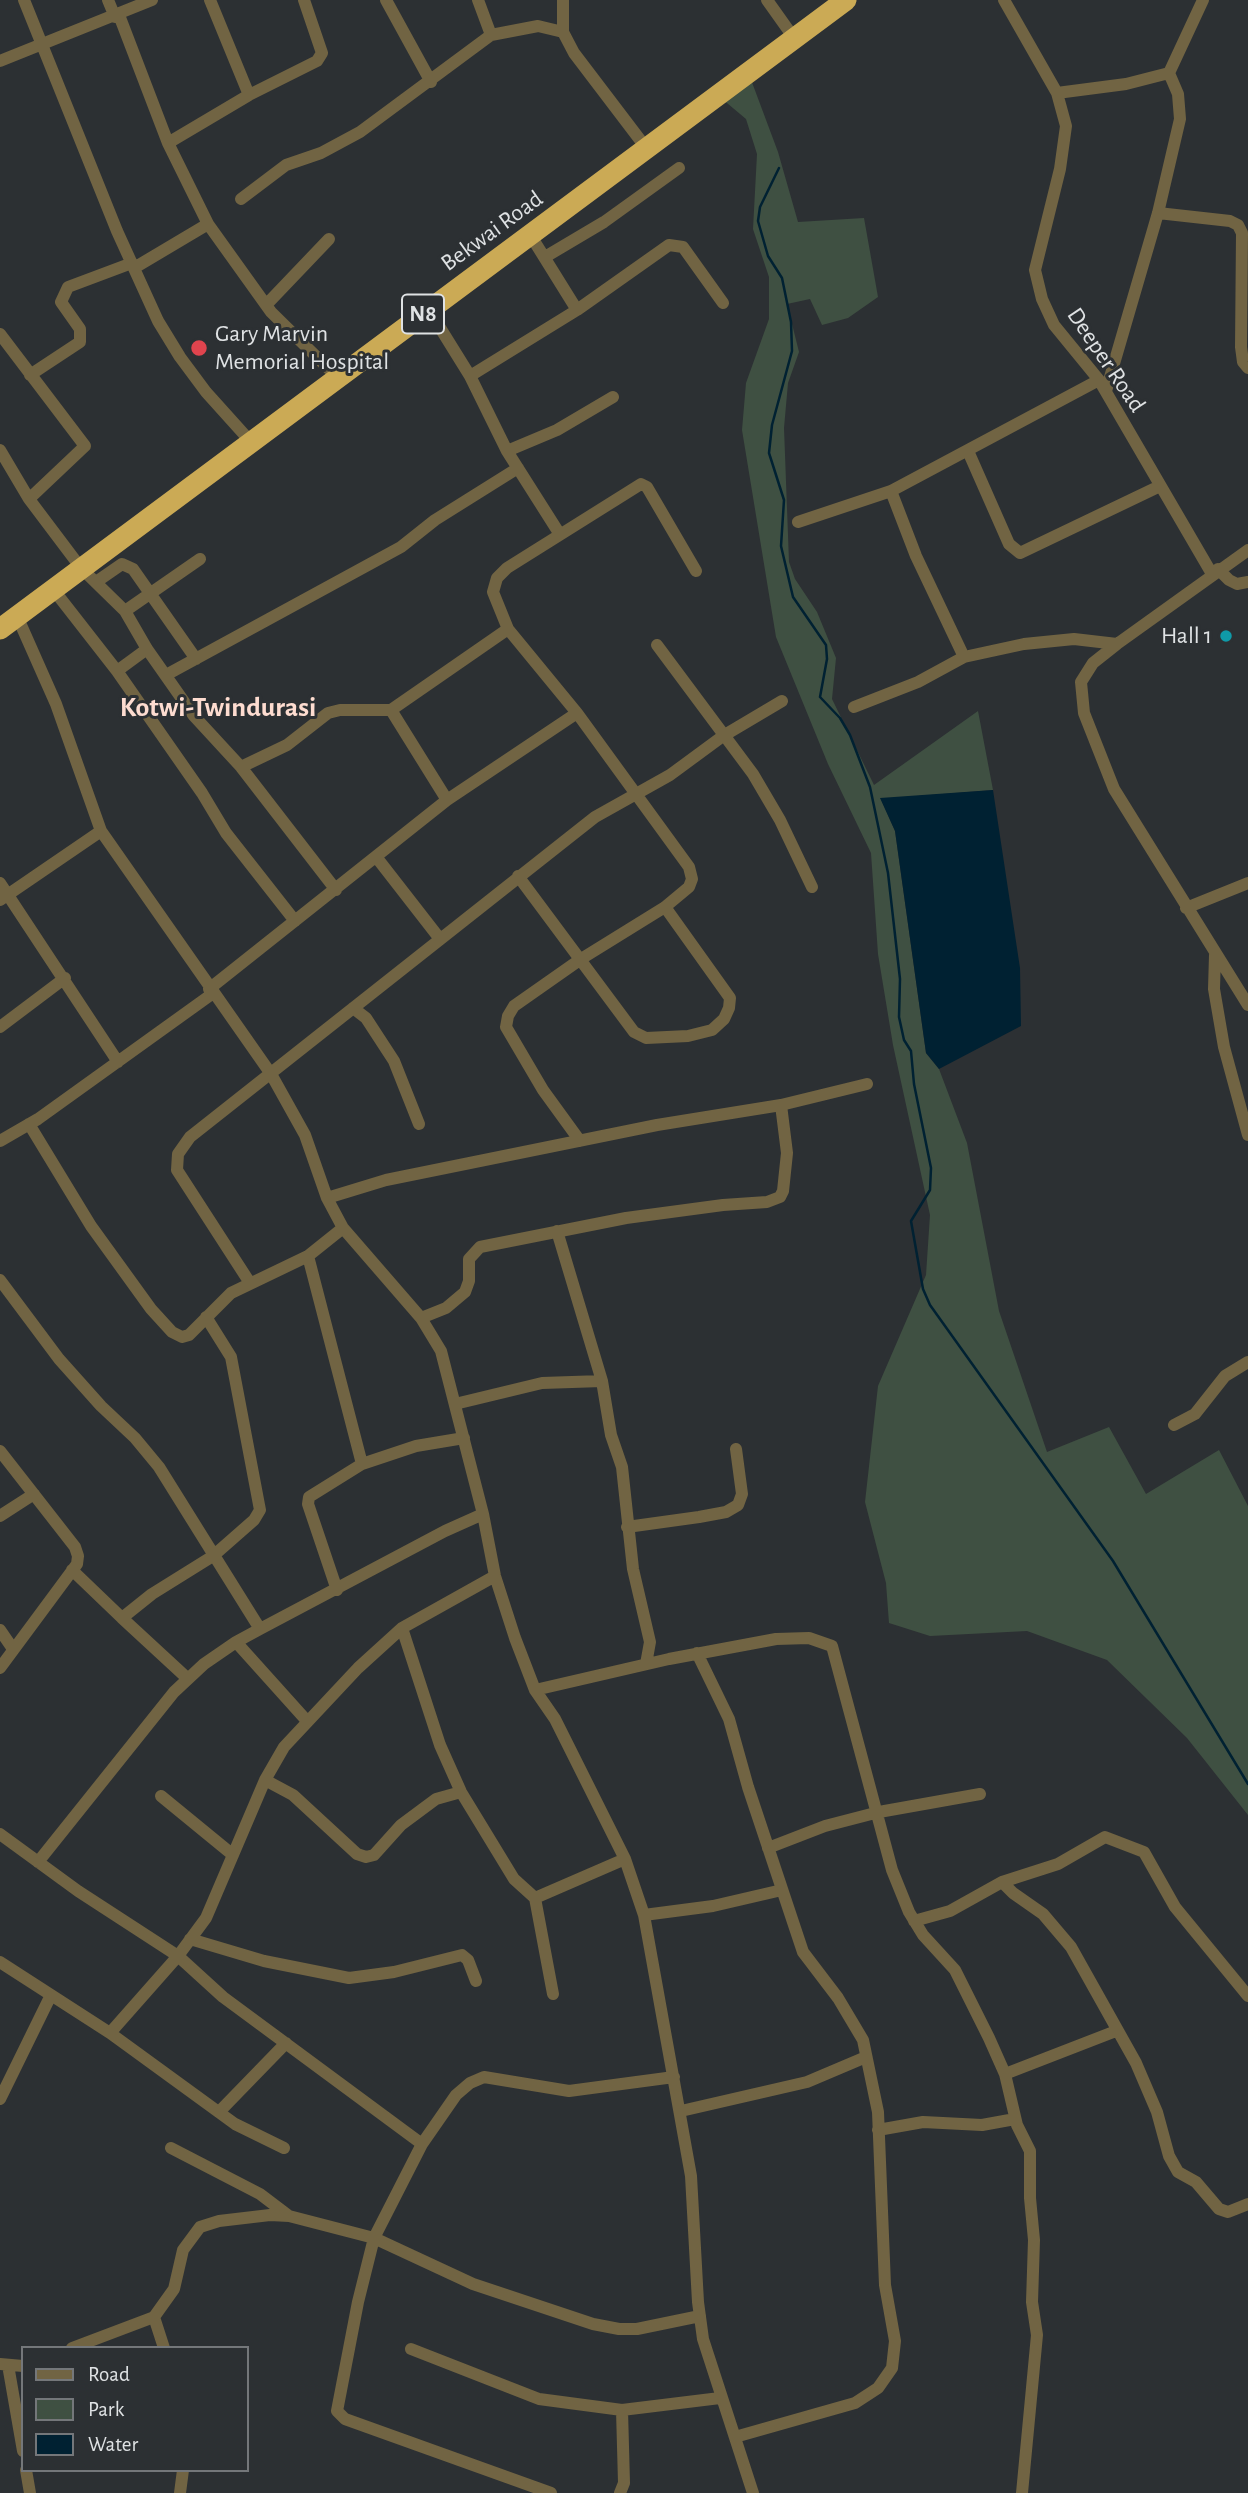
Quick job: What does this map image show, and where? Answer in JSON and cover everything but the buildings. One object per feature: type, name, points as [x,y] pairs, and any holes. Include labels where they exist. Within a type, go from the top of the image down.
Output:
[{"type":"highway","name":"Bekwai Road","points":[[4,626],[53,589],[88,575],[251,442],[846,0]]},
{"type":"street","points":[[24,0],[40,46],[158,321],[180,357],[251,442]]},
{"type":"street","points":[[108,0],[117,16],[168,143],[208,224],[266,305],[337,377]]},
{"type":"street","points":[[0,61],[152,0]]},
{"type":"street","points":[[210,0],[249,94]]},
{"type":"street","points":[[168,143],[249,94],[320,57],[304,0]]},
{"type":"street","points":[[386,0],[431,82]]},
{"type":"street","points":[[478,0],[491,35]]},
{"type":"street","points":[[563,0],[563,32],[609,103],[647,149]]},
{"type":"street","points":[[767,0],[794,38]]},
{"type":"street","name":"Deeper Road","points":[[1004,0],[1057,93],[1066,126],[1060,169],[1035,270],[1042,299],[1054,325],[1103,385],[1160,486],[1215,572]]},
{"type":"street","points":[[798,522],[891,491],[1103,385],[1158,213],[1180,119],[1178,93],[1169,73],[1203,0]]},
{"type":"street","points":[[241,199],[275,172],[360,132],[491,35],[538,26],[563,32]]},
{"type":"street","points":[[1057,93],[1126,84],[1169,73]]},
{"type":"street","points":[[545,257],[604,222],[679,168]]},
{"type":"street","points":[[1158,213],[1230,221],[1238,225],[1242,233],[1241,347],[1243,362],[1248,368]]},
{"type":"street","points":[[30,375],[80,342],[80,330],[61,298],[68,288],[133,266],[208,224]]},
{"type":"street","points":[[531,236],[577,310]]},
{"type":"street","points":[[266,305],[329,239]]},
{"type":"street","points":[[470,376],[577,310],[669,245],[683,247],[723,303]]},
{"type":"street","points":[[429,310],[470,376],[507,451],[559,533]]},
{"type":"street","points":[[1,337],[85,446],[29,499]]},
{"type":"street","points":[[507,451],[557,430],[613,397]]},
{"type":"street","points":[[0,450],[29,499],[88,575],[125,611],[146,649],[194,716],[241,768],[336,890]]},
{"type":"street","points":[[968,451],[1009,544],[1020,553],[1160,486]]},
{"type":"street","points":[[166,676],[401,547],[435,520],[518,468]]},
{"type":"street","points":[[580,1142],[543,1090],[506,1027],[508,1016],[514,1006],[581,959],[665,907],[689,887],[692,879],[689,867],[577,713],[508,629],[493,592],[497,578],[559,533],[641,484],[647,487],[696,571]]},
{"type":"street","points":[[891,491],[916,556],[964,657]]},
{"type":"street","points":[[1248,550],[1117,644],[1093,663],[1081,682],[1084,713],[1114,789],[1248,1004]]},
{"type":"street","points":[[125,611],[200,559]]},
{"type":"street","points":[[88,575],[127,565],[151,593],[196,659]]},
{"type":"street","points":[[1215,572],[1237,584],[1248,582]]},
{"type":"street","points":[[53,589],[117,671],[202,793],[226,833],[295,921]]},
{"type":"street","points":[[4,626],[56,704],[101,831],[211,992],[271,1074],[305,1135],[327,1198],[343,1228],[421,1318],[441,1351],[483,1514],[495,1576],[536,1690],[555,1718],[625,1859],[644,1915],[691,2176],[700,2316],[720,2398],[753,2493]]},
{"type":"street","points":[[241,768],[287,745],[328,713],[340,709],[391,710],[508,629]]},
{"type":"street","points":[[855,707],[918,682],[964,657],[1024,644],[1074,639],[1117,644]]},
{"type":"street","points":[[657,645],[753,774],[780,820],[812,887]]},
{"type":"street","points":[[117,671],[146,649]]},
{"type":"street","points":[[250,1283],[177,1170],[178,1154],[190,1137],[595,817],[782,701]]},
{"type":"street","points":[[391,710],[447,800]]},
{"type":"street","points":[[0,1142],[118,1062],[211,992],[447,800],[577,713]]},
{"type":"street","points":[[4,897],[101,831]]},
{"type":"street","points":[[377,858],[440,939]]},
{"type":"street","points":[[518,876],[634,1032],[646,1038],[688,1036],[712,1030],[724,1019],[730,998],[665,907]]},
{"type":"street","points":[[0,883],[4,897],[65,978],[118,1062]]},
{"type":"street","points":[[1186,908],[1248,883]]},
{"type":"street","points":[[1215,955],[1214,989],[1224,1048],[1248,1135]]},
{"type":"street","points":[[0,1027],[65,978]]},
{"type":"street","points":[[353,1008],[366,1018],[384,1045],[419,1124]]},
{"type":"street","points":[[327,1198],[386,1180],[657,1125],[781,1105],[867,1084]]},
{"type":"street","points":[[421,1318],[446,1308],[465,1293],[469,1281],[469,1259],[480,1247],[556,1231],[723,1205],[767,1202],[780,1197],[787,1153],[781,1105]]},
{"type":"street","points":[[29,1124],[91,1226],[151,1309],[172,1332],[182,1337],[189,1335],[231,1293],[308,1256],[343,1228]]},
{"type":"street","points":[[556,1231],[602,1381],[611,1434],[622,1467],[633,1569],[650,1642],[646,1664]]},
{"type":"street","points":[[308,1256],[353,1441],[362,1464]]},
{"type":"street","points":[[0,1280],[59,1359],[148,1453],[260,1629]]},
{"type":"street","points":[[122,1618],[152,1594],[213,1556],[254,1520],[260,1510],[231,1357],[206,1317]]},
{"type":"street","points":[[1174,1425],[1195,1414],[1225,1376],[1248,1363]]},
{"type":"street","points":[[455,1404],[542,1383],[602,1381]]},
{"type":"street","points":[[337,1590],[308,1504],[314,1492],[362,1464],[416,1446],[464,1438]]},
{"type":"street","points":[[628,1527],[726,1512],[738,1505],[742,1494],[736,1449]]},
{"type":"street","points":[[0,1451],[75,1547],[78,1556],[72,1570],[0,1668]]},
{"type":"street","points":[[0,1517],[34,1494]]},
{"type":"street","points":[[38,1862],[128,1746],[187,1678],[236,1642],[445,1531],[483,1514]]},
{"type":"street","points":[[72,1570],[187,1678]]},
{"type":"street","points":[[110,2033],[178,1956],[206,1918],[265,1780],[284,1747],[358,1668],[402,1628],[495,1576]]},
{"type":"street","points":[[402,1628],[440,1745],[461,1792],[514,1879],[535,1898],[553,1994]]},
{"type":"street","points":[[0,1630],[13,1649]]},
{"type":"street","points":[[536,1690],[697,1653],[776,1639],[809,1638],[832,1646],[879,1812],[892,1870],[914,1921],[955,1970],[1005,2074],[1015,2119],[1030,2151],[1030,2199],[1034,2240],[1032,2302],[1037,2335],[1022,2493]]},
{"type":"street","points":[[236,1642],[307,1721]]},
{"type":"street","points":[[650,1642],[669,1659]]},
{"type":"street","points":[[697,1653],[729,1719],[803,1952],[851,2018],[863,2040],[876,2093],[885,2285],[895,2341],[892,2368],[878,2388],[855,2403],[735,2437]]},
{"type":"street","points":[[265,1780],[293,1796],[357,1854],[366,1857],[374,1855],[401,1825],[436,1799],[461,1792]]},
{"type":"street","points":[[768,1848],[825,1826],[879,1812],[980,1794]]},
{"type":"street","points":[[161,1797],[233,1855]]},
{"type":"street","points":[[0,1834],[178,1956],[223,1997],[422,2144]]},
{"type":"street","points":[[914,1921],[950,1911],[1002,1882],[1058,1864],[1105,1837],[1144,1852],[1175,1907],[1248,1996]]},
{"type":"street","points":[[535,1898],[625,1859]]},
{"type":"street","points":[[1002,1882],[1013,1894],[1043,1914],[1065,1938],[1147,2085],[1169,2156],[1178,2172],[1196,2182],[1219,2209],[1228,2212],[1248,2204]]},
{"type":"street","points":[[644,1915],[713,1906],[782,1890]]},
{"type":"street","points":[[190,1939],[229,1952],[331,1976],[394,1972],[462,1955],[467,1958],[476,1982]]},
{"type":"street","points":[[0,1962],[110,2033],[235,2124],[284,2148]]},
{"type":"street","points":[[0,2099],[51,1995]]},
{"type":"street","points":[[1005,2074],[1116,2031]]},
{"type":"street","points":[[219,2112],[286,2043]]},
{"type":"street","points":[[681,2111],[807,2082],[866,2057]]},
{"type":"street","points":[[551,2493],[345,2419],[337,2411],[358,2302],[374,2238],[422,2144],[456,2095],[484,2077],[569,2091],[674,2077]]},
{"type":"street","points":[[878,2130],[923,2122],[982,2125],[1015,2119]]},
{"type":"street","points":[[172,2148],[233,2183],[260,2194],[289,2216]]},
{"type":"street","points":[[77,2346],[154,2317],[174,2289],[183,2250],[200,2227],[219,2221],[289,2216],[374,2238],[473,2284],[593,2324],[637,2329],[700,2316]]},
{"type":"street","points":[[154,2317],[163,2346]]},
{"type":"street","points":[[411,2349],[539,2399],[622,2410],[720,2398]]},
{"type":"street","points":[[4,2364],[21,2442]]},
{"type":"street","points":[[620,2493],[624,2483],[622,2410]]},
{"type":"street","points":[[26,2472],[30,2493]]},
{"type":"street","points":[[180,2493],[183,2472]]},
{"type":"green space","points":[[750,77],[778,152],[798,222],[864,218],[878,297],[848,318],[822,325],[810,299],[787,304],[799,352],[788,383],[784,428],[789,562],[795,579],[817,612],[836,658],[832,699],[874,785],[978,711],[993,790],[881,799],[895,831],[926,1053],[939,1069],[967,1143],[999,1311],[1047,1452],[1109,1427],[1146,1494],[1219,1450],[1248,1506],[1248,1815],[1187,1738],[1107,1660],[1027,1631],[930,1636],[889,1623],[886,1583],[865,1502],[878,1386],[926,1275],[930,1215],[893,1045],[878,954],[871,853],[828,764],[776,637],[742,430],[746,383],[769,319],[769,277],[753,229],[757,154],[746,119],[721,98]]},
{"type":"water","points":[[993,790],[1020,968],[1021,1026],[939,1069],[926,1053],[895,831],[880,798]]},
{"type":"waterway","points":[[779,168],[760,207],[758,221],[768,256],[782,278],[791,322],[792,351],[772,425],[769,453],[784,500],[781,546],[793,597],[826,645],[827,659],[820,697],[840,718],[850,735],[870,787],[888,873],[900,979],[899,1017],[904,1040],[911,1051],[914,1084],[931,1168],[930,1190],[911,1221],[923,1289],[930,1305],[1113,1561],[1248,1784]]},
{"type":"place","name":"Gary Marvin Memorial Hospital","points":[[199,348]]},
{"type":"place","name":"Hall 1","points":[[1226,636]]},
{"type":"district","name":"Kotwi-Twindurasi","points":[[218,708]]}]
